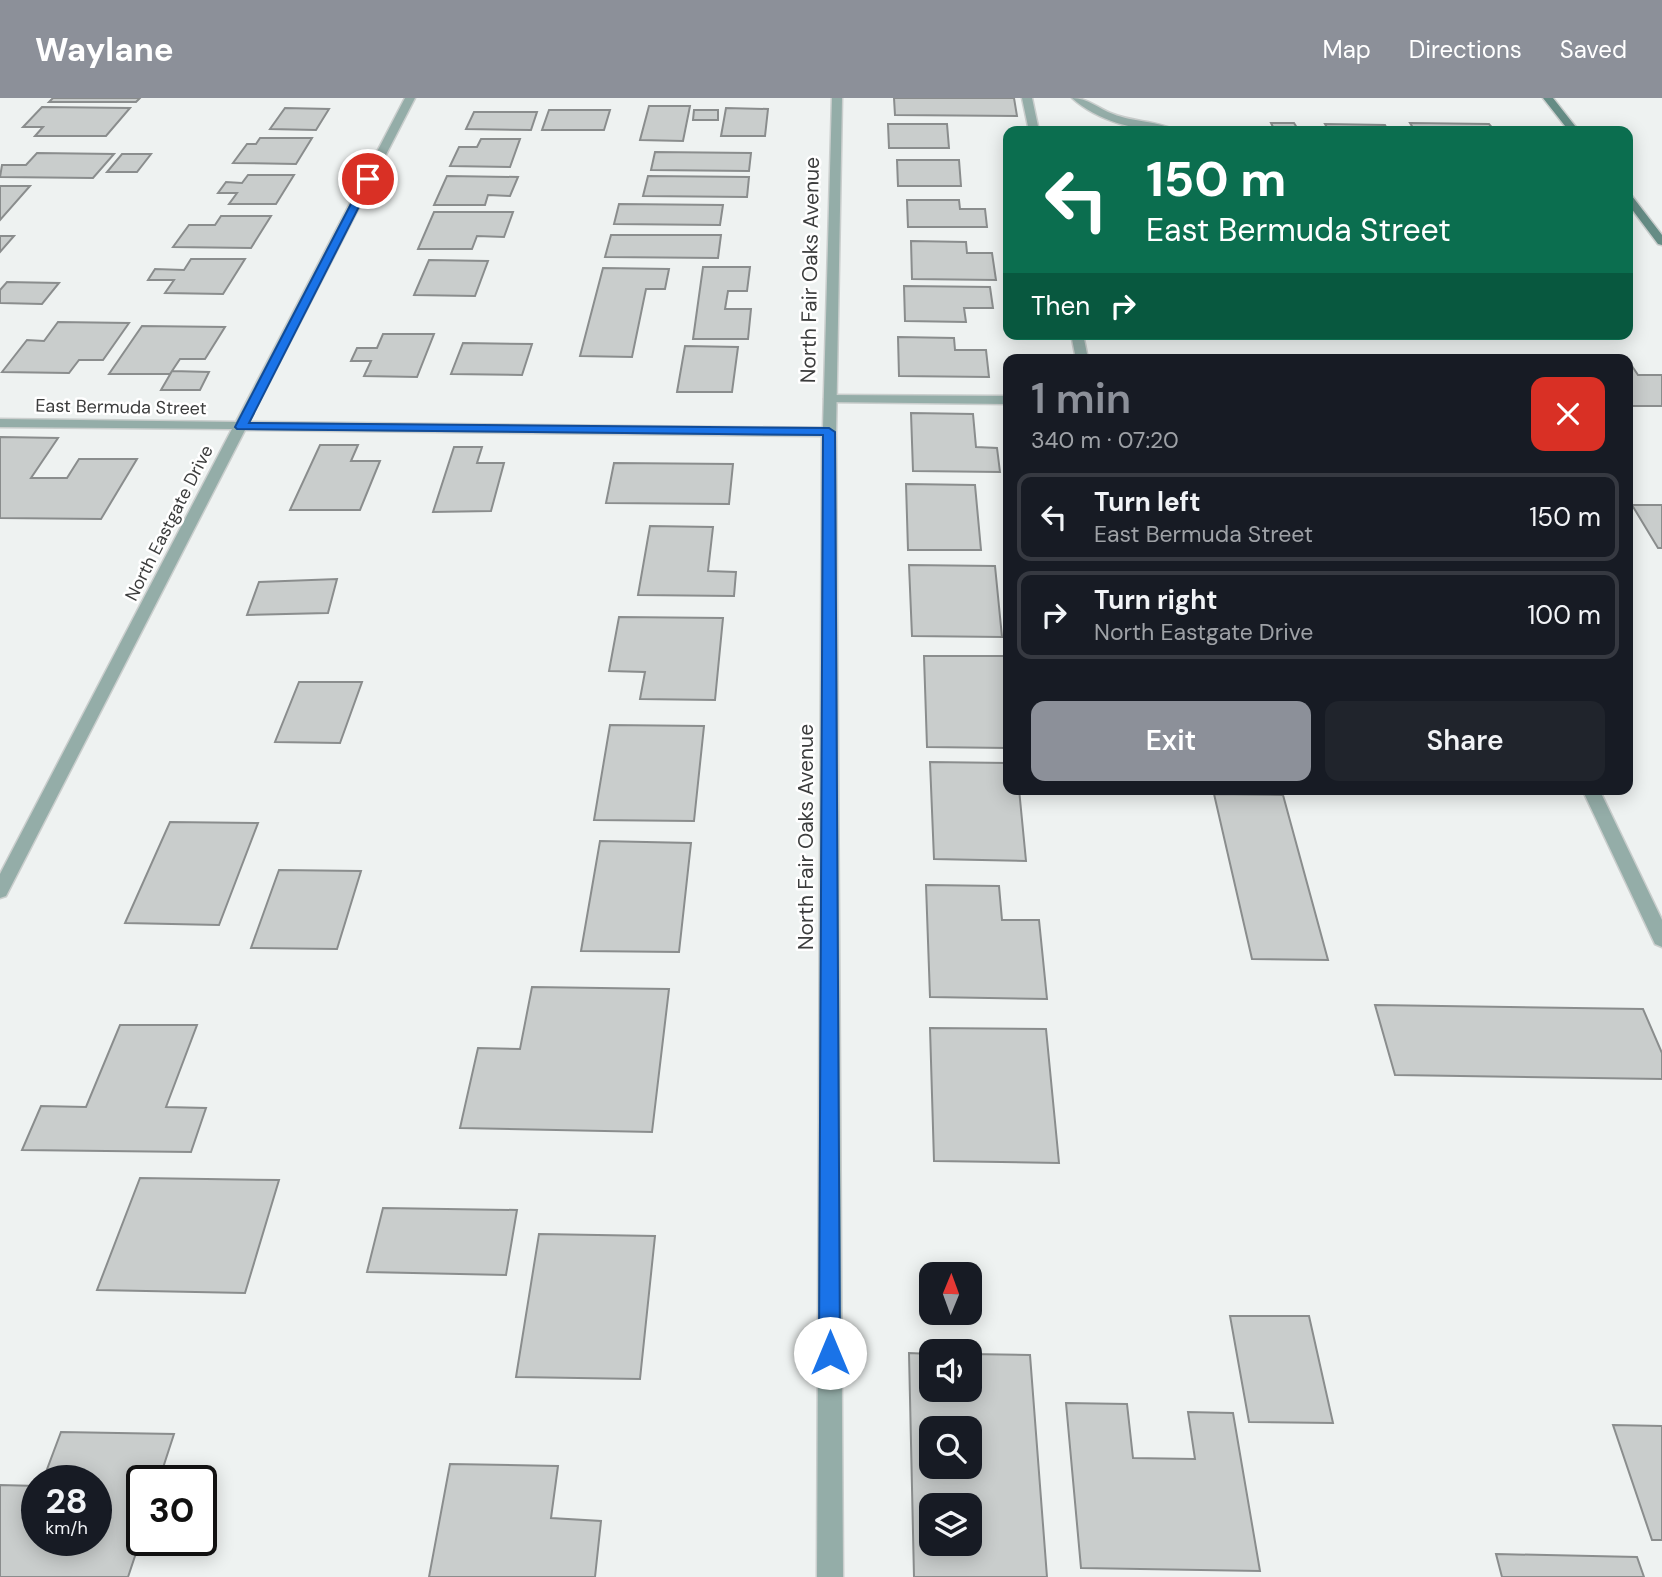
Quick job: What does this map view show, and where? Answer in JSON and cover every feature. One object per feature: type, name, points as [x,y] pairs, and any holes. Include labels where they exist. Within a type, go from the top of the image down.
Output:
[{"type":"street","name":"North Eastgate Drive","points":[[0,891],[410,98]]},
{"type":"street","name":"North Fair Oaks Avenue","points":[[830,1577],[829,432],[837,98]]},
{"type":"street","points":[[1027,98],[1033,126]]},
{"type":"street","points":[[1077,98],[1091,110],[1119,121],[1146,126]]},
{"type":"street","points":[[1548,98],[1570,126]]},
{"type":"street","points":[[1633,207],[1662,242]]},
{"type":"street","points":[[830,399],[1003,400]]},
{"type":"street","name":"East Bermuda Street","points":[[0,422],[829,432]]},
{"type":"street","points":[[1593,795],[1662,939]]},
{"type":"building","points":[[53,98],[140,98],[136,102],[49,102]]},
{"type":"building","points":[[894,98],[1014,98],[1017,116],[895,115]]},
{"type":"building","points":[[649,106],[690,106],[683,141],[640,140]]},
{"type":"building","points":[[42,107],[130,108],[106,136],[35,136],[43,127],[23,127]]},
{"type":"building","points":[[285,108],[329,109],[316,130],[270,129]]},
{"type":"building","points":[[726,108],[768,109],[765,136],[721,136]]},
{"type":"building","points":[[549,110],[610,110],[604,130],[542,130]]},
{"type":"building","points":[[694,110],[718,110],[718,120],[693,120]]},
{"type":"building","points":[[474,112],[537,112],[531,130],[466,129]]},
{"type":"building","points":[[1271,123],[1294,123],[1296,126],[1272,126]]},
{"type":"building","points":[[1410,123],[1491,126],[1412,126]]},
{"type":"building","points":[[888,124],[947,124],[949,148],[889,148]]},
{"type":"building","points":[[1325,124],[1386,126],[1326,126]]},
{"type":"building","points":[[260,138],[312,138],[296,164],[233,163],[247,144],[256,144]]},
{"type":"building","points":[[481,139],[520,139],[510,167],[450,166],[459,147],[477,147]]},
{"type":"building","points":[[655,152],[751,153],[749,171],[651,170]]},
{"type":"building","points":[[37,153],[114,154],[93,178],[0,177],[2,165],[26,165]]},
{"type":"building","points":[[122,154],[151,154],[137,172],[107,172]]},
{"type":"building","points":[[897,160],[959,160],[961,186],[898,186]]},
{"type":"building","points":[[248,175],[294,175],[276,204],[229,204],[237,193],[218,193],[226,182],[242,183]]},
{"type":"building","points":[[447,176],[518,177],[510,196],[488,195],[485,205],[434,205]]},
{"type":"building","points":[[648,176],[749,177],[747,197],[643,196]]},
{"type":"building","points":[[0,186],[30,186],[0,220]]},
{"type":"building","points":[[907,200],[959,200],[960,209],[985,209],[987,227],[908,227]]},
{"type":"building","points":[[619,204],[723,205],[720,225],[614,224]]},
{"type":"building","points":[[434,212],[513,212],[504,237],[477,236],[472,249],[418,249]]},
{"type":"building","points":[[221,216],[271,216],[251,248],[173,247],[189,225],[215,225]]},
{"type":"building","points":[[611,235],[721,235],[718,258],[605,257]]},
{"type":"building","points":[[0,236],[14,236],[0,252]]},
{"type":"building","points":[[911,241],[966,242],[967,253],[992,253],[996,280],[912,279]]},
{"type":"building","points":[[191,259],[245,259],[223,294],[165,293],[174,280],[148,280],[155,269],[184,270]]},
{"type":"building","points":[[429,260],[488,261],[475,296],[414,295]]},
{"type":"building","points":[[703,267],[750,267],[747,291],[728,291],[725,309],[751,309],[748,339],[693,339]]},
{"type":"building","points":[[603,268],[669,269],[665,289],[646,289],[632,357],[580,356]]},
{"type":"building","points":[[7,282],[59,283],[42,304],[0,303],[0,290]]},
{"type":"building","points":[[904,286],[990,287],[993,308],[964,308],[966,322],[905,321]]},
{"type":"building","points":[[58,322],[129,323],[103,360],[79,360],[69,373],[2,372],[27,340],[44,341]]},
{"type":"building","points":[[142,326],[225,327],[205,359],[180,359],[170,374],[109,374]]},
{"type":"building","points":[[383,334],[434,334],[417,377],[364,376],[371,361],[351,361],[357,348],[377,348]]},
{"type":"building","points":[[898,337],[954,338],[955,350],[986,350],[989,377],[899,376]]},
{"type":"building","points":[[463,343],[532,344],[522,375],[451,374]]},
{"type":"building","points":[[685,346],[738,347],[732,392],[677,392]]},
{"type":"building","points":[[1633,368],[1638,375],[1662,375],[1662,406],[1633,406]]},
{"type":"building","points":[[172,371],[209,372],[200,390],[161,390]]},
{"type":"building","points":[[911,413],[973,414],[976,447],[997,448],[1000,472],[913,471]]},
{"type":"building","points":[[0,437],[58,438],[31,478],[67,478],[79,459],[137,459],[101,519],[0,518]]},
{"type":"building","points":[[320,445],[358,445],[351,461],[380,461],[360,510],[290,510]]},
{"type":"building","points":[[454,447],[482,447],[477,463],[504,463],[491,511],[433,512]]},
{"type":"building","points":[[614,463],[733,464],[729,504],[606,503]]},
{"type":"building","points":[[906,484],[975,485],[981,550],[908,550]]},
{"type":"building","points":[[1633,505],[1662,505],[1662,548],[1658,548]]},
{"type":"building","points":[[650,526],[713,527],[708,571],[736,572],[734,596],[638,595]]},
{"type":"building","points":[[909,565],[995,566],[1002,637],[912,636]]},
{"type":"building","points":[[337,579],[328,613],[247,615],[259,582]]},
{"type":"building","points":[[619,617],[723,618],[715,700],[640,699],[645,672],[609,671]]},
{"type":"building","points":[[924,656],[1003,656],[1003,748],[927,747]]},
{"type":"building","points":[[299,682],[362,682],[340,743],[275,742]]},
{"type":"building","points":[[610,725],[704,726],[694,821],[594,820]]},
{"type":"building","points":[[930,762],[1003,763],[1003,795],[1020,795],[1026,861],[934,859]]},
{"type":"building","points":[[1214,795],[1283,795],[1328,960],[1252,959]]},
{"type":"building","points":[[170,822],[258,823],[219,925],[125,923]]},
{"type":"building","points":[[600,841],[691,843],[679,952],[581,951]]},
{"type":"building","points":[[279,870],[361,871],[337,949],[251,948]]},
{"type":"building","points":[[926,885],[999,886],[1002,920],[1039,920],[1047,999],[930,997]]},
{"type":"building","points":[[532,987],[669,989],[652,1132],[460,1128],[478,1048],[520,1049]]},
{"type":"building","points":[[1375,1005],[1643,1009],[1662,1053],[1662,1079],[1395,1075]]},
{"type":"building","points":[[120,1025],[197,1025],[166,1107],[206,1108],[191,1152],[22,1150],[41,1106],[86,1107]]},
{"type":"building","points":[[930,1028],[1046,1029],[1059,1163],[934,1161]]},
{"type":"building","points":[[140,1178],[279,1180],[245,1293],[97,1290]]},
{"type":"building","points":[[383,1208],[517,1210],[506,1275],[367,1272]]},
{"type":"building","points":[[539,1234],[655,1236],[640,1379],[516,1377]]},
{"type":"building","points":[[1230,1316],[1309,1316],[1333,1423],[1249,1422]]},
{"type":"building","points":[[909,1353],[919,1353],[919,1402],[982,1402],[982,1354],[1030,1355],[1047,1577],[914,1577]]},
{"type":"building","points":[[1066,1403],[1127,1404],[1133,1458],[1195,1459],[1188,1412],[1233,1413],[1260,1571],[1081,1568]]},
{"type":"building","points":[[1613,1425],[1662,1426],[1662,1540],[1652,1540]]},
{"type":"building","points":[[61,1432],[174,1434],[164,1465],[126,1465],[126,1556],[135,1556],[128,1577],[0,1577],[0,1485],[21,1486],[21,1556],[112,1556],[112,1465],[49,1465]]},
{"type":"building","points":[[450,1464],[558,1466],[551,1518],[601,1521],[595,1577],[429,1577]]},
{"type":"building","points":[[1496,1554],[1637,1557],[1644,1577],[1502,1577]]},
{"type":"route","points":[[368,179],[241,427],[829,432],[830,1353]]}]
